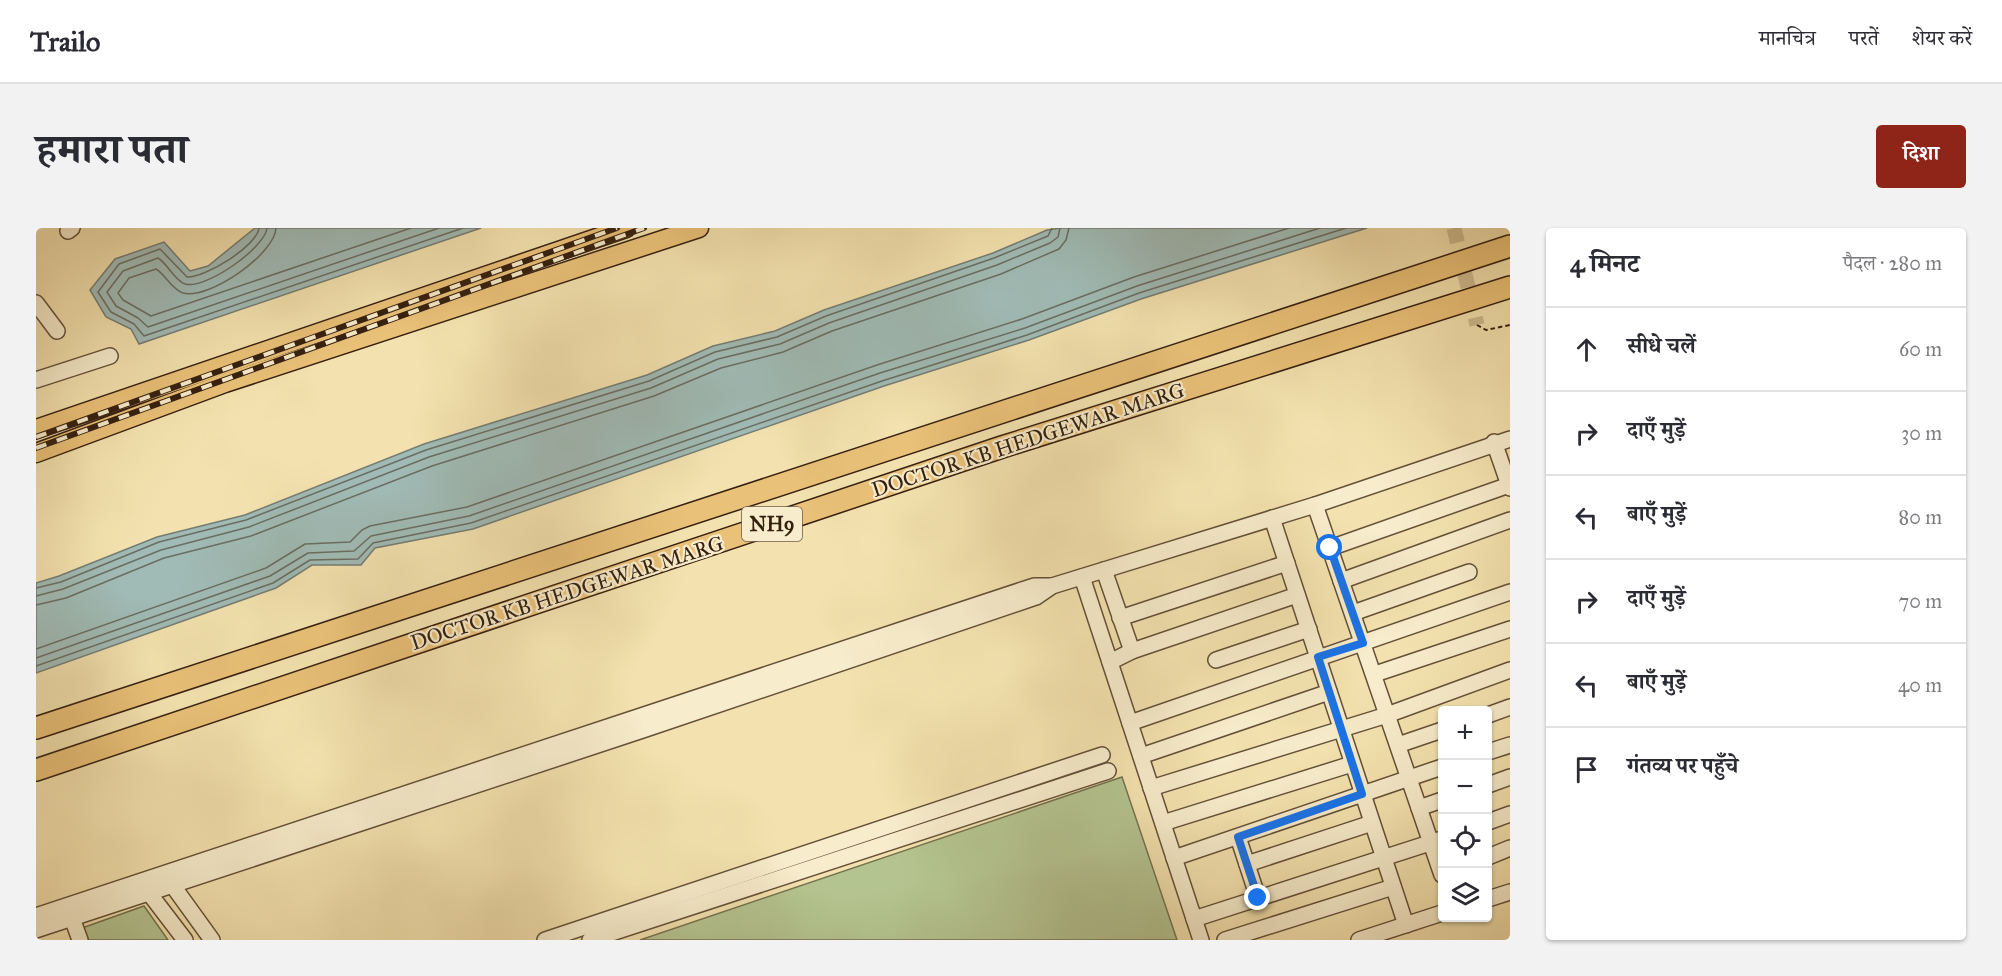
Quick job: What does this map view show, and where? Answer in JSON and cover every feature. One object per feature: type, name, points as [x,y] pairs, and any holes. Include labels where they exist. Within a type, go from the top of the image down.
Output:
[{"type":"highway","name":"DOCTOR KB HEDGEWAR MARG","points":[[36,728],[1510,246]]},
{"type":"highway","name":"DOCTOR KB HEDGEWAR MARG","points":[[36,770],[1002,447],[1510,286]]},
{"type":"main road","points":[[36,429],[626,228]]},
{"type":"main road","points":[[36,453],[225,383],[699,228]]},
{"type":"street","points":[[36,303],[57,331]]},
{"type":"street","points":[[36,380],[110,356]]},
{"type":"street","points":[[36,916],[145,887],[1034,586],[1052,586],[1082,577],[1272,518],[1494,442],[1510,439]]},
{"type":"street","points":[[1330,548],[1509,487],[1494,442]]},
{"type":"street","points":[[1315,504],[1419,808],[1437,841],[1441,868]]},
{"type":"street","points":[[1272,518],[1406,925]]},
{"type":"street","points":[[1341,581],[1510,520]]},
{"type":"street","points":[[1120,618],[1287,562]]},
{"type":"street","points":[[1104,570],[1132,651]]},
{"type":"street","points":[[1353,613],[1469,572]]},
{"type":"street","points":[[1082,577],[1201,940]]},
{"type":"street","points":[[1130,723],[1510,592]]},
{"type":"street","points":[[1110,662],[1132,651],[1297,595]]},
{"type":"street","points":[[1216,660],[1308,629]]},
{"type":"street","points":[[1375,674],[1510,629]]},
{"type":"street","points":[[1151,788],[1387,715],[1510,670]]},
{"type":"street","points":[[1141,756],[1329,692]]},
{"type":"street","points":[[1492,714],[1510,707]]},
{"type":"street","points":[[1398,745],[1438,732]]},
{"type":"street","points":[[1492,751],[1510,745]]},
{"type":"street","points":[[545,940],[1102,755]]},
{"type":"street","points":[[1163,823],[1352,764]]},
{"type":"street","points":[[1174,858],[1438,770]]},
{"type":"street","points":[[590,940],[1108,771]]},
{"type":"street","points":[[1492,784],[1510,777]]},
{"type":"street","points":[[1419,808],[1438,802]]},
{"type":"street","points":[[1492,821],[1510,814]]},
{"type":"street","points":[[1247,864],[1372,823]]},
{"type":"street","points":[[1238,837],[1258,898]]},
{"type":"street","points":[[1194,919],[1437,841]]},
{"type":"street","points":[[1492,855],[1510,848]]},
{"type":"street","points":[[169,879],[212,940]]},
{"type":"street","points":[[36,930],[72,918],[145,887]]},
{"type":"street","points":[[145,887],[185,940]]},
{"type":"street","points":[[1225,940],[1393,888]]},
{"type":"street","points":[[1492,898],[1510,892]]},
{"type":"street","points":[[1359,940],[1438,915]]},
{"type":"street","points":[[72,918],[80,940]]},
{"type":"path","points":[[1477,325],[1486,330],[1510,324]]},
{"type":"green space","points":[[1122,777],[1177,940],[640,940]]},
{"type":"green space","points":[[144,906],[168,940],[86,940],[82,928]]},
{"type":"water","points":[[255,228],[481,228],[139,344],[131,329],[106,317],[90,290],[115,259],[164,242],[190,271],[208,266]]},
{"type":"water","points":[[1061,228],[1367,228],[1141,299],[1029,340],[884,386],[473,529],[375,548],[361,565],[312,565],[276,588],[36,673],[36,583],[157,537],[245,515],[424,444],[647,375],[713,346],[775,331],[824,310],[993,253],[1047,230]]},
{"type":"tunnel","points":[[1454,228],[1477,325]]},
{"type":"railway","points":[[36,437],[617,228]]},
{"type":"railway","points":[[36,448],[644,228]]},
{"type":"route","points":[[1258,898],[1238,837],[1362,794],[1318,657],[1363,643],[1330,548]]}]
